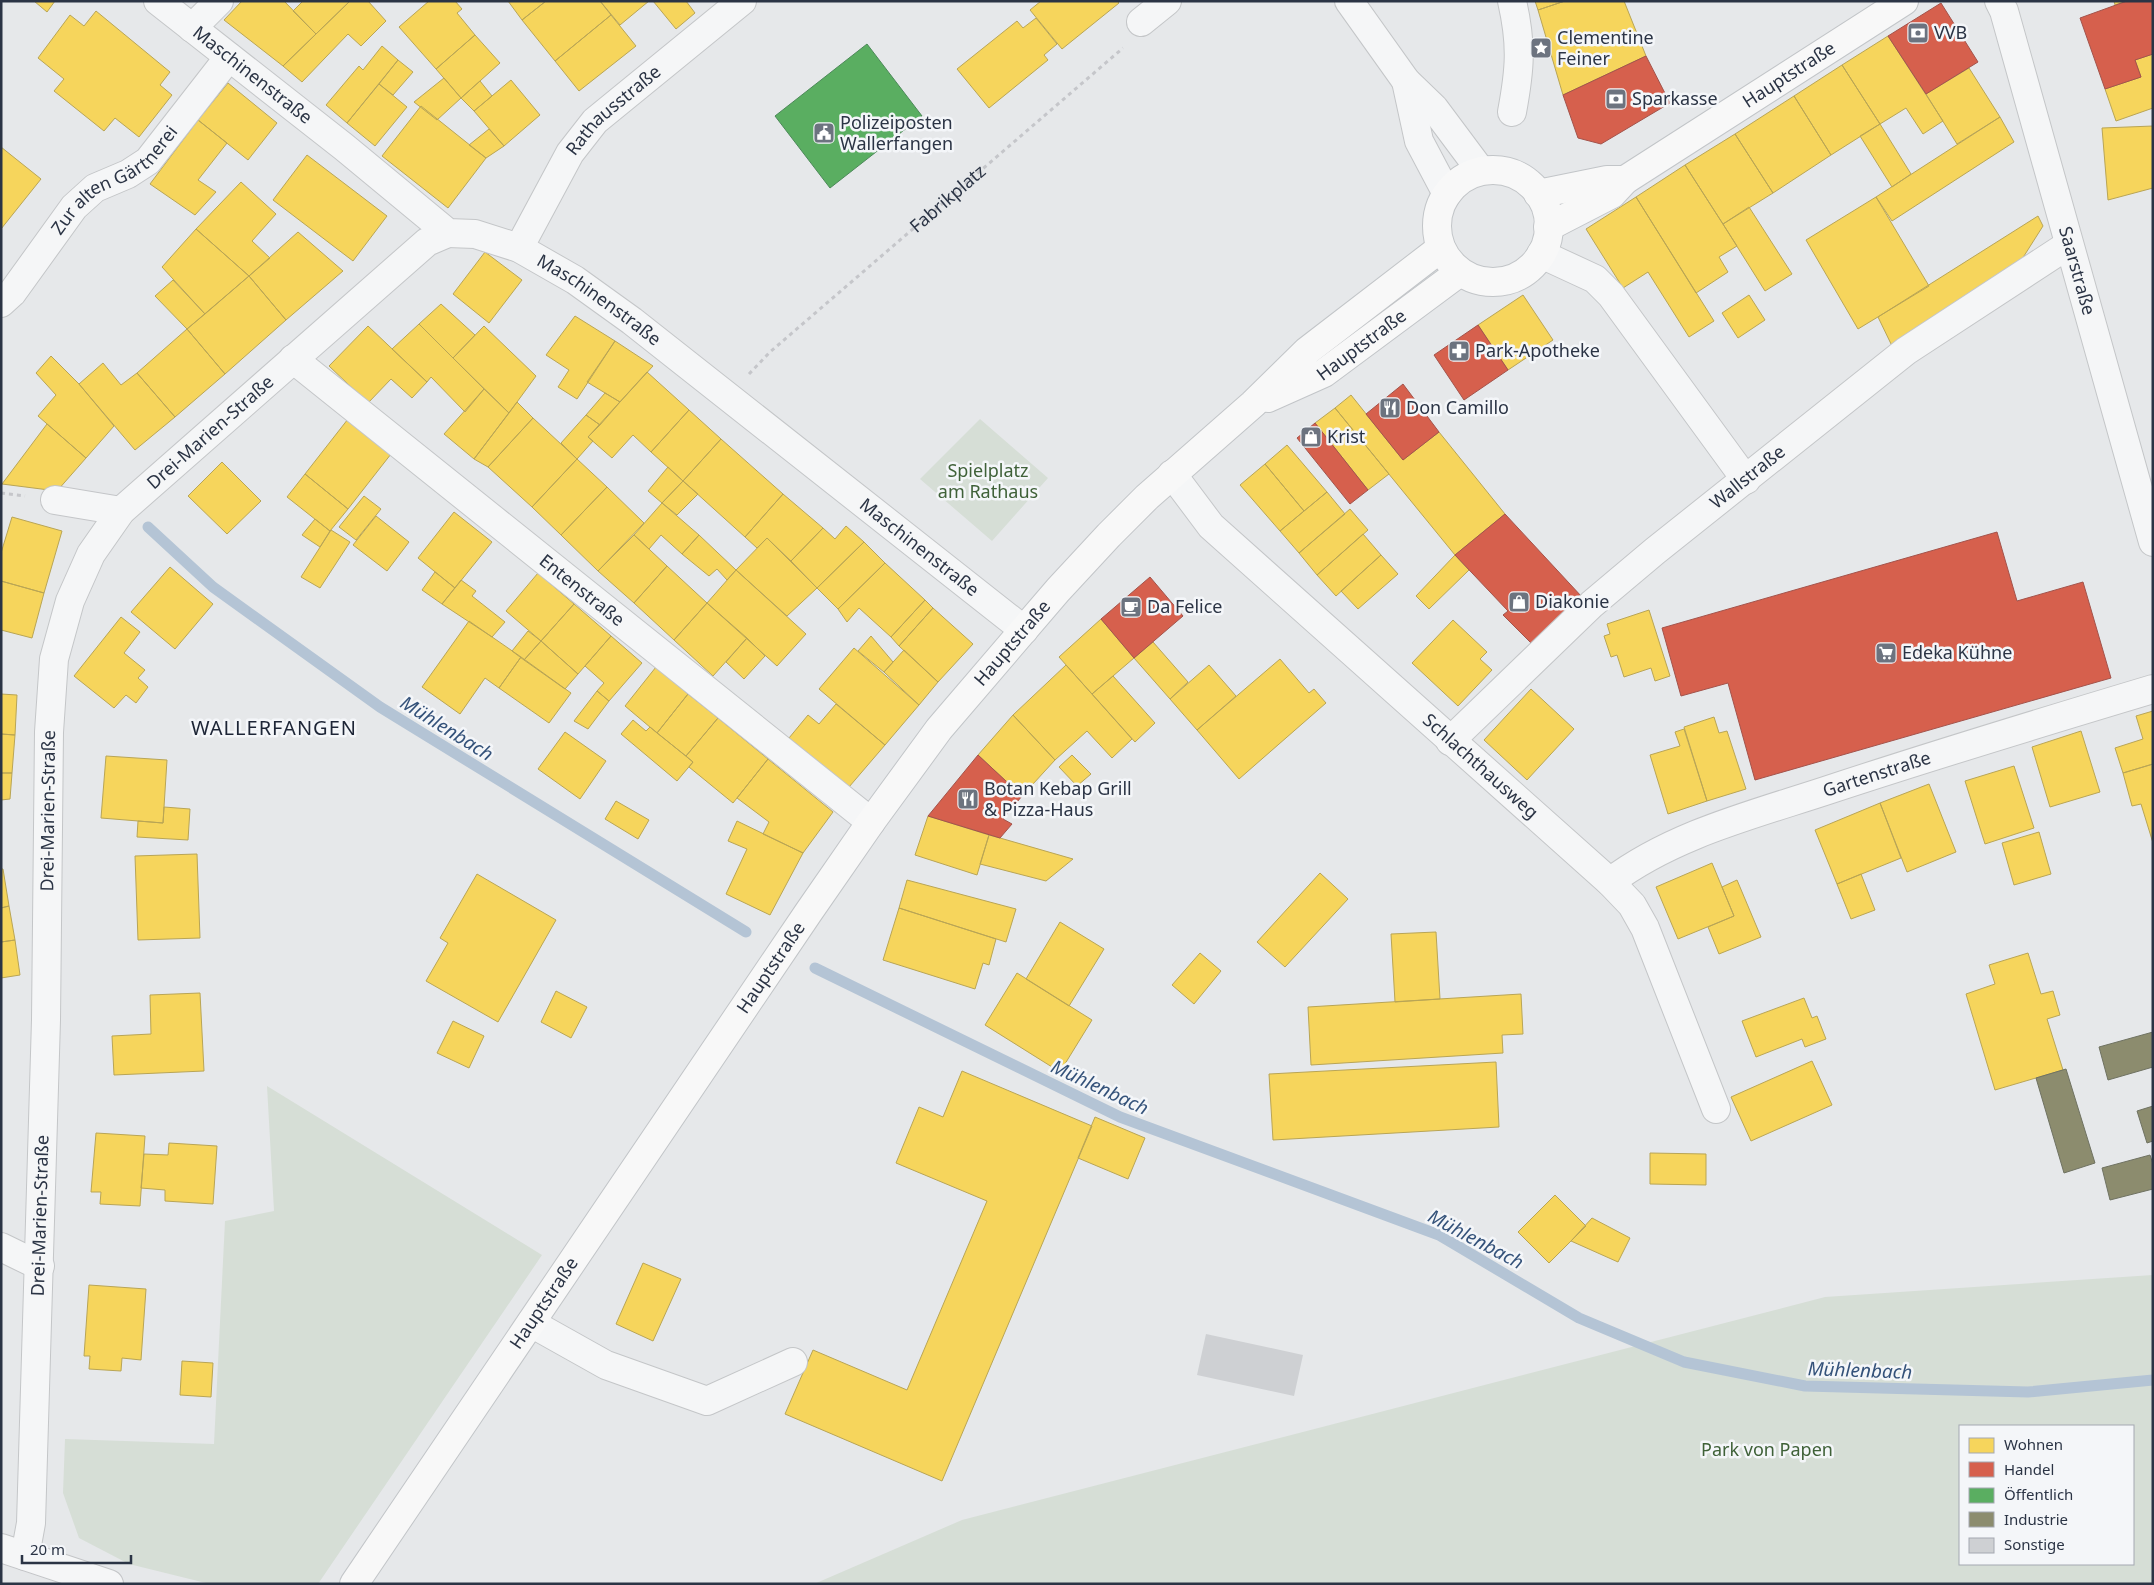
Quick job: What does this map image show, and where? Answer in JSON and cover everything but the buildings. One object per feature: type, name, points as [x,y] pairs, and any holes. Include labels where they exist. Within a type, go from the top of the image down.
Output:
[{"type":"main road","name":"Hauptstraße","points":[[1548,227],[1612,194],[1625,180],[1904,1]]},
{"type":"main road","points":[[1500,171],[1522,179],[1538,194],[1548,215],[1548,227],[1541,254],[1523,274],[1511,280],[1485,282],[1460,272],[1446,257],[1441,248],[1437,220],[1447,194],[1457,184],[1481,172],[1500,171]]},
{"type":"main road","name":"Hauptstraße","points":[[1538,194],[1607,180],[1625,180]]},
{"type":"main road","name":"Hauptstraße","points":[[354,1584],[871,822],[939,729],[1109,535],[1172,474],[1253,404],[1307,351],[1441,248]]},
{"type":"main road","name":"Hauptstraße","points":[[1253,404],[1324,373],[1460,272]]},
{"type":"street","name":"Maschinenstraße","points":[[158,1],[344,147],[448,233],[475,234],[519,248],[575,280],[625,316],[1024,630]]},
{"type":"street","points":[[192,28],[219,1]]},
{"type":"street","name":"Rathausstraße","points":[[519,248],[570,153],[595,121],[742,1]]},
{"type":"street","points":[[1141,22],[1167,1]]},
{"type":"street","points":[[1349,1],[1406,81],[1434,108],[1481,172]]},
{"type":"street","points":[[1512,1],[1520,34],[1520,69],[1512,112]]},
{"type":"street","name":"Saarstraße","points":[[1999,1],[2004,11],[2153,542]]},
{"type":"street","name":"Zur alten Gärtnerei","points":[[1,303],[12,293],[74,208],[94,188],[128,174],[148,161],[229,58]]},
{"type":"street","points":[[1406,81],[1419,142],[1447,194]]},
{"type":"street","name":"Drei-Marien-Straße","points":[[13,1552],[31,1524],[46,1020],[49,732],[54,659],[70,601],[91,554],[122,511],[427,242],[448,233]]},
{"type":"street","name":"Wallstraße","points":[[1450,741],[1592,604],[1655,551],[1906,351],[2068,244]]},
{"type":"street","points":[[1541,254],[1595,279],[1611,295],[1746,480]]},
{"type":"street","name":"Entenstraße","points":[[294,359],[871,822]]},
{"type":"street","name":"Schlachthausweg","points":[[1172,474],[1211,526],[1610,882],[1632,905],[1645,928],[1716,1109]]},
{"type":"street","points":[[55,500],[122,511]]},
{"type":"street","name":"Gartenstraße","points":[[1610,882],[1651,855],[1762,812],[1973,742],[2153,689]]},
{"type":"street","points":[[1,1247],[40,1266]]},
{"type":"street","points":[[531,1323],[606,1365],[707,1401],[793,1362]]},
{"type":"street","points":[[13,1552],[109,1584]]},
{"type":"path","name":"Fabrikplatz","points":[[728,396],[770,352],[1120,52],[1141,22]]},
{"type":"green space","name":"Spielplatz am Rathaus","points":[[980,419],[1048,478],[992,541],[920,479]]},
{"type":"green space","points":[[267,1086],[542,1255],[318,1584],[210,1584],[129,1564],[79,1538],[63,1493],[65,1439],[214,1444],[225,1221],[274,1211]]},
{"type":"green space","name":"Park von Papen","points":[[2153,1275],[2153,1584],[814,1584],[962,1520],[1825,1297]]},
{"type":"waterway","name":"Mühlenbach","points":[[148,527],[213,587],[380,707],[746,932]]},
{"type":"waterway","name":"Mühlenbach","points":[[815,968],[1120,1117],[1439,1235],[1579,1318],[1684,1362],[1805,1386],[2028,1392],[2153,1380]]},
{"type":"place","name":"VVB","points":[[1918,33]]},
{"type":"place","name":"Clementine Feiner","points":[[1541,48]]},
{"type":"place","name":"Sparkasse","points":[[1616,99]]},
{"type":"place","name":"Polizeiposten Wallerfangen","points":[[824,133]]},
{"type":"place","name":"Park-Apotheke","points":[[1459,351]]},
{"type":"place","name":"Don Camillo","points":[[1390,408]]},
{"type":"place","name":"Krist","points":[[1311,437]]},
{"type":"place","name":"Diakonie","points":[[1519,602]]},
{"type":"place","name":"Da Felice","points":[[1131,607]]},
{"type":"place","name":"Edeka Kühne","points":[[1886,653]]},
{"type":"place","name":"Botan Kebap Grill & Pizza-Haus","points":[[968,799]]},
{"type":"district","name":"WALLERFANGEN","points":[[274,728]]}]
